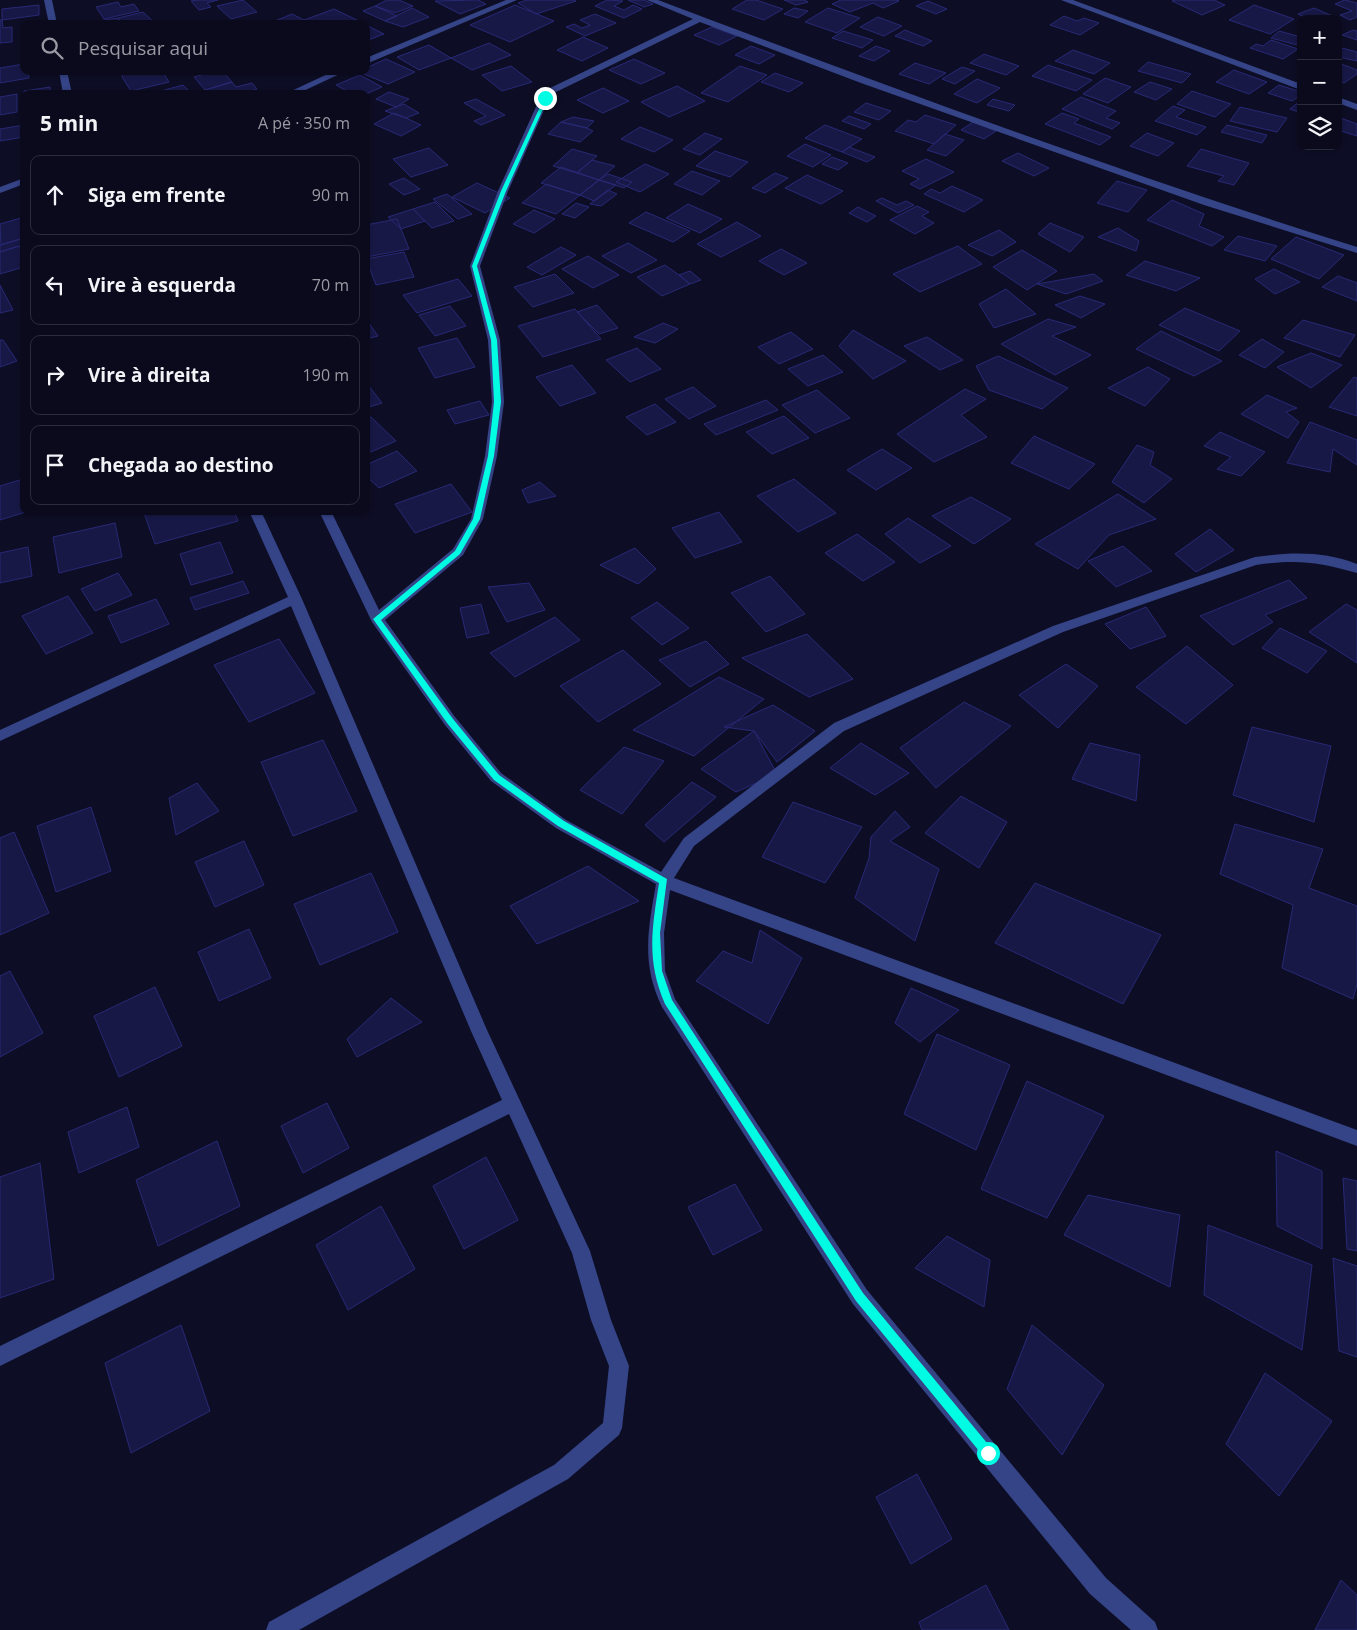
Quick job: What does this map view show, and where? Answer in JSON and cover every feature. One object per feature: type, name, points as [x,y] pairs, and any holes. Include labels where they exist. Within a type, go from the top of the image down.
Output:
[{"type":"street","points":[[48,0],[52,20]]},
{"type":"street","points":[[370,59],[513,0]]},
{"type":"street","points":[[651,0],[864,81],[1207,203],[1357,250]]},
{"type":"street","points":[[1065,0],[1297,86]]},
{"type":"street","points":[[377,619],[458,552],[477,519],[491,456],[498,402],[494,340],[475,266],[503,191],[545,98],[552,91],[701,18]]},
{"type":"street","points":[[64,75],[67,90]]},
{"type":"street","points":[[297,90],[333,75]]},
{"type":"street","points":[[1342,101],[1357,107]]},
{"type":"street","points":[[0,190],[20,182]]},
{"type":"street","points":[[257,515],[295,599],[511,1104],[581,1251],[601,1320],[619,1366],[612,1428],[561,1472],[277,1630]]},
{"type":"street","points":[[326,515],[377,619],[450,721],[496,777],[561,824],[664,881],[1357,1138]]},
{"type":"street","points":[[1147,1630],[1098,1586],[860,1297],[668,1002],[658,971],[656,933],[664,881],[689,842],[839,727],[1058,629],[1255,561],[1290,556],[1341,563],[1357,569]]},
{"type":"street","points":[[0,736],[295,599]]},
{"type":"street","points":[[0,1356],[511,1104]]},
{"type":"building","points":[[218,0],[207,3],[211,7],[199,10],[191,1]]},
{"type":"building","points":[[243,0],[257,12],[231,19],[217,6]]},
{"type":"building","points":[[387,0],[399,0],[413,6],[395,13],[375,6]]},
{"type":"building","points":[[478,0],[486,4],[460,14],[435,1]]},
{"type":"building","points":[[527,0],[576,1],[536,14],[518,3]]},
{"type":"building","points":[[607,0],[623,1],[614,6],[624,10],[633,5],[642,9],[624,18],[595,6]]},
{"type":"building","points":[[628,0],[644,0],[653,4],[644,7]]},
{"type":"building","points":[[747,0],[756,0],[783,9],[764,20],[732,9]]},
{"type":"building","points":[[784,0],[804,0],[808,2],[796,5]]},
{"type":"building","points":[[841,0],[899,1],[883,8],[873,3],[850,12],[832,4]]},
{"type":"building","points":[[1214,0],[1225,5],[1202,15],[1172,1]]},
{"type":"building","points":[[1345,0],[1357,3],[1357,17],[1350,20],[1340,15],[1352,11],[1335,4]]},
{"type":"building","points":[[928,1],[947,9],[936,14],[916,6]]},
{"type":"building","points":[[118,2],[121,7],[134,4],[139,11],[104,19],[96,7]]},
{"type":"building","points":[[39,5],[39,15],[2,20],[2,9]]},
{"type":"building","points":[[515,5],[554,21],[510,42],[470,25]]},
{"type":"building","points":[[1254,5],[1294,19],[1270,34],[1229,20]]},
{"type":"building","points":[[375,6],[397,16],[385,21],[363,11]]},
{"type":"building","points":[[412,8],[429,17],[403,27],[385,21]]},
{"type":"building","points":[[794,8],[808,11],[798,18],[784,14]]},
{"type":"building","points":[[828,8],[860,18],[837,33],[805,22]]},
{"type":"building","points":[[1314,8],[1330,15],[1300,15],[1298,14]]},
{"type":"building","points":[[334,9],[357,20],[304,20]]},
{"type":"building","points":[[143,12],[152,20],[120,20],[118,18]]},
{"type":"building","points":[[292,14],[304,20],[277,20]]},
{"type":"building","points":[[595,14],[616,23],[585,36],[566,27],[574,24],[582,28],[590,25],[580,20]]},
{"type":"building","points":[[1064,16],[1077,21],[1084,18],[1099,23],[1080,35],[1050,25]]},
{"type":"building","points":[[878,17],[902,26],[884,36],[860,27]]},
{"type":"building","points":[[0,20],[2,20],[3,28],[12,27],[12,42],[0,43]]},
{"type":"building","points":[[370,27],[384,34],[370,39]]},
{"type":"building","points":[[712,27],[737,36],[719,45],[694,35]]},
{"type":"building","points":[[905,30],[932,41],[923,46],[895,36]]},
{"type":"building","points":[[1353,30],[1357,31],[1357,40],[1342,35]]},
{"type":"building","points":[[843,31],[873,40],[862,48],[832,38]]},
{"type":"building","points":[[1279,31],[1297,36],[1297,45],[1271,38]]},
{"type":"building","points":[[583,37],[608,48],[582,61],[557,50]]},
{"type":"building","points":[[1271,40],[1297,50],[1283,59],[1250,48],[1256,44],[1263,46]]},
{"type":"building","points":[[489,43],[511,55],[472,70],[451,58]]},
{"type":"building","points":[[429,45],[451,58],[419,70],[397,57]]},
{"type":"building","points":[[751,46],[775,55],[759,64],[735,55]]},
{"type":"building","points":[[876,46],[890,51],[874,61],[859,56]]},
{"type":"building","points":[[1342,48],[1357,52],[1357,61],[1342,58]]},
{"type":"building","points":[[1073,50],[1110,63],[1094,74],[1055,61]]},
{"type":"building","points":[[984,54],[1019,66],[1006,75],[970,63]]},
{"type":"building","points":[[386,59],[415,72],[388,84],[366,75],[370,75],[370,66]]},
{"type":"building","points":[[634,59],[665,73],[641,84],[609,70]]},
{"type":"building","points":[[1148,62],[1191,74],[1182,83],[1138,71]]},
{"type":"building","points":[[915,63],[946,73],[929,84],[899,74]]},
{"type":"building","points":[[1342,64],[1357,70],[1357,74],[1344,83],[1342,82]]},
{"type":"building","points":[[20,65],[20,75],[29,75],[29,78],[0,83],[0,68]]},
{"type":"building","points":[[1048,65],[1092,80],[1076,91],[1032,76]]},
{"type":"building","points":[[511,66],[532,82],[502,91],[482,75]]},
{"type":"building","points":[[740,66],[767,75],[728,102],[701,93]]},
{"type":"building","points":[[962,67],[975,71],[955,84],[942,79]]},
{"type":"building","points":[[1234,70],[1267,82],[1249,94],[1216,82]]},
{"type":"building","points":[[775,73],[803,83],[789,92],[761,82]]},
{"type":"building","points":[[122,75],[165,75],[169,82],[130,90]]},
{"type":"building","points":[[201,75],[226,75],[232,82],[205,90],[194,77]]},
{"type":"building","points":[[360,75],[382,87],[370,92],[370,90],[345,90],[336,85]]},
{"type":"building","points":[[1105,78],[1131,87],[1108,103],[1083,94]]},
{"type":"building","points":[[977,79],[1000,88],[977,103],[954,94]]},
{"type":"building","points":[[232,82],[236,87],[252,83],[257,89],[254,90],[205,90]]},
{"type":"building","points":[[1150,82],[1172,89],[1156,100],[1134,92]]},
{"type":"building","points":[[183,85],[188,90],[165,90]]},
{"type":"building","points":[[1279,85],[1297,91],[1297,98],[1292,101],[1268,93]]},
{"type":"building","points":[[677,86],[705,101],[669,117],[641,102]]},
{"type":"building","points":[[50,87],[50,90],[30,90]]},
{"type":"building","points":[[603,88],[629,101],[603,113],[577,100]]},
{"type":"building","points":[[1192,91],[1231,104],[1215,117],[1177,104]]},
{"type":"building","points":[[389,92],[409,99],[396,107],[376,99]]},
{"type":"building","points":[[17,94],[17,112],[0,115],[0,97]]},
{"type":"building","points":[[1081,97],[1116,111],[1106,118],[1120,123],[1112,129],[1062,109]]},
{"type":"building","points":[[476,99],[505,115],[481,125],[474,121],[486,116],[464,103]]},
{"type":"building","points":[[993,99],[1015,105],[1009,111],[987,105]]},
{"type":"building","points":[[866,103],[891,111],[879,120],[854,112]]},
{"type":"building","points":[[1297,103],[1297,112],[1290,109]]},
{"type":"building","points":[[404,104],[419,113],[406,118],[385,111]]},
{"type":"building","points":[[1173,106],[1185,110],[1176,117],[1206,127],[1197,135],[1155,121]]},
{"type":"building","points":[[1240,107],[1287,118],[1277,132],[1230,121]]},
{"type":"building","points":[[394,113],[421,125],[401,136],[374,124]]},
{"type":"building","points":[[1062,113],[1079,119],[1074,123],[1111,137],[1100,145],[1045,124]]},
{"type":"building","points":[[925,115],[956,125],[934,144],[895,131],[908,120],[916,122]]},
{"type":"building","points":[[849,116],[871,124],[864,129],[842,121]]},
{"type":"building","points":[[573,117],[594,121],[587,128],[561,122]]},
{"type":"building","points":[[1342,118],[1357,124],[1357,136],[1342,131]]},
{"type":"building","points":[[561,122],[593,131],[580,142],[548,134]]},
{"type":"building","points":[[973,122],[996,131],[984,139],[961,130]]},
{"type":"building","points":[[825,125],[862,139],[842,152],[805,138]]},
{"type":"building","points":[[1227,125],[1267,135],[1262,143],[1221,132]]},
{"type":"building","points":[[20,126],[20,138],[0,141],[0,129]]},
{"type":"building","points":[[640,127],[673,140],[654,152],[621,139]]},
{"type":"building","points":[[705,133],[722,139],[700,155],[683,149]]},
{"type":"building","points":[[1147,133],[1174,143],[1158,156],[1130,146]]},
{"type":"building","points":[[945,134],[964,140],[946,156],[927,150]]},
{"type":"building","points":[[805,144],[831,155],[813,167],[787,156]]},
{"type":"building","points":[[849,147],[875,157],[867,162],[842,152]]},
{"type":"building","points":[[429,148],[448,165],[411,177],[393,159]]},
{"type":"building","points":[[572,149],[597,156],[577,173],[553,166]]},
{"type":"building","points":[[1201,149],[1249,163],[1234,185],[1218,181],[1224,176],[1187,166]]},
{"type":"building","points":[[715,151],[748,162],[730,177],[696,166]]},
{"type":"building","points":[[1018,153],[1049,168],[1034,176],[1002,161]]},
{"type":"building","points":[[832,157],[848,163],[838,170],[822,164]]},
{"type":"building","points":[[926,159],[954,172],[920,189],[910,184],[919,179],[902,171]]},
{"type":"building","points":[[592,160],[615,166],[599,180],[577,173]]},
{"type":"building","points":[[645,164],[669,174],[640,192],[616,182]]},
{"type":"building","points":[[561,167],[599,180],[580,195],[541,183]]},
{"type":"building","points":[[692,171],[720,181],[702,195],[674,184]]},
{"type":"building","points":[[775,173],[788,178],[765,193],[752,188]]},
{"type":"building","points":[[608,174],[632,182],[624,188],[599,180]]},
{"type":"building","points":[[807,175],[843,191],[821,204],[785,188]]},
{"type":"building","points":[[404,178],[420,189],[404,195],[389,184]]},
{"type":"building","points":[[599,180],[616,185],[594,201],[580,195]]},
{"type":"building","points":[[1117,181],[1147,190],[1128,212],[1097,203]]},
{"type":"building","points":[[477,183],[510,198],[485,213],[452,197]]},
{"type":"building","points":[[546,184],[580,195],[556,214],[522,203]]},
{"type":"building","points":[[952,186],[983,200],[964,212],[924,194],[931,189],[940,193]]},
{"type":"building","points":[[608,190],[617,194],[601,206],[590,204]]},
{"type":"building","points":[[447,194],[472,214],[458,219],[433,199]]},
{"type":"building","points":[[882,198],[897,205],[906,201],[914,205],[898,213],[876,201]]},
{"type":"building","points":[[1172,200],[1204,214],[1199,226],[1224,237],[1212,246],[1147,220]]},
{"type":"building","points":[[435,202],[454,221],[432,228],[413,209]]},
{"type":"building","points":[[576,203],[589,207],[575,218],[562,214]]},
{"type":"building","points":[[688,204],[722,219],[700,233],[666,218]]},
{"type":"building","points":[[917,206],[929,212],[922,216],[934,223],[915,234],[890,220]]},
{"type":"building","points":[[858,207],[876,216],[867,222],[849,213]]},
{"type":"building","points":[[413,209],[425,221],[401,229],[388,217]]},
{"type":"building","points":[[534,210],[555,219],[534,233],[513,224]]},
{"type":"building","points":[[646,212],[690,231],[673,242],[629,223]]},
{"type":"building","points":[[20,218],[20,239],[1,245],[0,224]]},
{"type":"building","points":[[397,219],[409,249],[370,256],[370,224]]},
{"type":"building","points":[[737,222],[761,236],[721,257],[697,244]]},
{"type":"building","points":[[1050,223],[1084,237],[1070,252],[1038,234]]},
{"type":"building","points":[[1118,228],[1139,241],[1136,251],[1098,237]]},
{"type":"building","points":[[999,230],[1016,242],[992,256],[968,245]]},
{"type":"building","points":[[1238,236],[1277,246],[1265,261],[1224,250]]},
{"type":"building","points":[[1296,237],[1344,255],[1319,279],[1271,259]]},
{"type":"building","points":[[20,239],[20,247],[0,252],[0,245]]},
{"type":"building","points":[[628,243],[657,260],[631,273],[602,256]]},
{"type":"building","points":[[19,246],[20,268],[0,274],[0,252]]},
{"type":"building","points":[[958,246],[982,264],[920,292],[893,274]]},
{"type":"building","points":[[561,247],[576,255],[542,275],[527,267]]},
{"type":"building","points":[[781,249],[807,263],[784,275],[759,261]]},
{"type":"building","points":[[1022,250],[1057,271],[1027,290],[993,267]]},
{"type":"building","points":[[404,252],[414,277],[376,285],[370,269],[370,258]]},
{"type":"building","points":[[588,256],[619,275],[593,288],[562,269]]},
{"type":"building","points":[[1145,261],[1200,278],[1176,291],[1126,275]]},
{"type":"building","points":[[665,265],[690,284],[662,296],[637,277]]},
{"type":"building","points":[[1274,269],[1300,282],[1275,294],[1255,279]]},
{"type":"building","points":[[690,271],[701,280],[690,284],[679,275]]},
{"type":"building","points":[[555,274],[574,293],[533,307],[514,287]]},
{"type":"building","points":[[1094,274],[1103,281],[1066,294],[1037,284]]},
{"type":"building","points":[[1338,276],[1357,283],[1357,301],[1322,287]]},
{"type":"building","points":[[458,279],[472,296],[417,313],[403,295]]},
{"type":"building","points":[[0,285],[13,310],[0,313]]},
{"type":"building","points":[[1006,289],[1036,314],[994,328],[979,304]]},
{"type":"building","points":[[1080,296],[1105,304],[1081,318],[1055,305]]},
{"type":"building","points":[[597,305],[618,328],[599,334],[577,312]]},
{"type":"building","points":[[450,306],[466,326],[435,336],[419,315]]},
{"type":"building","points":[[1185,308],[1240,331],[1219,351],[1159,325]]},
{"type":"building","points":[[575,309],[601,339],[543,357],[518,326]]},
{"type":"building","points":[[1048,319],[1076,327],[1052,336],[1091,355],[1055,375],[1001,344]]},
{"type":"building","points":[[1303,320],[1355,335],[1340,357],[1284,338]]},
{"type":"building","points":[[663,323],[678,329],[655,343],[634,337]]},
{"type":"building","points":[[370,325],[378,336],[370,338]]},
{"type":"building","points":[[853,330],[906,361],[873,379],[839,346]]},
{"type":"building","points":[[1161,331],[1222,361],[1194,376],[1136,349]]},
{"type":"building","points":[[791,332],[813,349],[779,364],[758,347]]},
{"type":"building","points":[[927,337],[963,360],[940,370],[904,346]]},
{"type":"building","points":[[457,338],[475,367],[435,378],[418,348]]},
{"type":"building","points":[[1262,339],[1284,352],[1265,368],[1239,355]]},
{"type":"building","points":[[0,340],[3,340],[17,361],[0,367]]},
{"type":"building","points":[[637,348],[661,369],[630,382],[606,360]]},
{"type":"building","points":[[1311,353],[1342,365],[1311,388],[1277,367]]},
{"type":"building","points":[[823,355],[843,372],[808,386],[788,369]]},
{"type":"building","points":[[998,356],[1068,388],[1042,409],[989,390],[976,366]]},
{"type":"building","points":[[572,365],[596,393],[560,406],[536,377]]},
{"type":"building","points":[[1148,367],[1170,379],[1145,406],[1108,388]]},
{"type":"building","points":[[1354,377],[1357,378],[1357,416],[1329,407]]},
{"type":"building","points":[[693,387],[716,406],[689,419],[665,399]]},
{"type":"building","points":[[370,388],[382,403],[370,407]]},
{"type":"building","points":[[965,389],[986,399],[961,415],[987,437],[934,462],[897,434]]},
{"type":"building","points":[[817,390],[850,418],[815,433],[782,405]]},
{"type":"building","points":[[1267,395],[1297,408],[1286,412],[1299,422],[1288,438],[1241,414]]},
{"type":"building","points":[[766,400],[778,410],[716,435],[704,424]]},
{"type":"building","points":[[480,401],[489,415],[455,424],[447,410]]},
{"type":"building","points":[[655,404],[676,422],[647,435],[626,417]]},
{"type":"building","points":[[784,416],[809,438],[772,454],[746,432]]},
{"type":"building","points":[[371,417],[396,441],[370,452]]},
{"type":"building","points":[[1310,422],[1357,440],[1357,465],[1333,449],[1330,472],[1287,463]]},
{"type":"building","points":[[1220,432],[1265,452],[1241,476],[1217,469],[1231,457],[1204,446]]},
{"type":"building","points":[[1034,436],[1095,464],[1069,489],[1011,463]]},
{"type":"building","points":[[1137,445],[1154,452],[1150,465],[1172,479],[1144,503],[1112,482]]},
{"type":"building","points":[[882,449],[912,468],[876,490],[847,470]]},
{"type":"building","points":[[397,451],[417,471],[379,488],[370,480],[370,463]]},
{"type":"building","points":[[794,479],[836,513],[798,532],[757,496]]},
{"type":"building","points":[[20,480],[20,514],[0,520],[0,486]]},
{"type":"building","points":[[540,482],[556,496],[528,503],[522,490]]},
{"type":"building","points":[[451,484],[472,512],[415,533],[395,504]]},
{"type":"building","points":[[1118,494],[1156,519],[1109,535],[1078,569],[1035,544]]},
{"type":"building","points":[[971,497],[1011,519],[974,544],[932,516]]},
{"type":"building","points":[[719,512],[742,542],[695,558],[672,528]]},
{"type":"building","points":[[145,515],[236,515],[238,521],[155,544]]},
{"type":"building","points":[[908,518],[951,546],[920,563],[885,534]]},
{"type":"building","points":[[115,523],[122,557],[59,573],[53,537]]},
{"type":"building","points":[[1210,529],[1234,550],[1196,572],[1175,554]]},
{"type":"building","points":[[857,534],[895,562],[863,581],[825,553]]},
{"type":"building","points":[[220,542],[233,573],[191,585],[180,554]]},
{"type":"building","points":[[1123,546],[1152,571],[1116,587],[1088,561]]},
{"type":"building","points":[[28,547],[32,576],[0,583],[0,553]]},
{"type":"building","points":[[635,548],[656,569],[638,584],[600,565]]},
{"type":"building","points":[[118,573],[132,595],[95,611],[81,589]]},
{"type":"building","points":[[770,576],[805,614],[766,632],[731,593]]},
{"type":"building","points":[[1289,580],[1307,598],[1265,615],[1273,622],[1233,645],[1200,616]]},
{"type":"building","points":[[243,581],[249,593],[195,610],[190,598]]},
{"type":"building","points":[[529,583],[545,610],[507,622],[488,587]]},
{"type":"building","points":[[68,596],[93,633],[46,654],[22,616]]},
{"type":"building","points":[[156,599],[169,624],[121,643],[108,616]]},
{"type":"building","points":[[657,602],[689,628],[662,645],[631,618]]},
{"type":"building","points":[[481,604],[489,633],[467,638],[460,608]]},
{"type":"building","points":[[1346,604],[1357,610],[1357,663],[1309,632]]},
{"type":"building","points":[[1146,607],[1166,636],[1130,649],[1105,624]]},
{"type":"building","points":[[555,617],[580,640],[515,677],[490,653]]},
{"type":"building","points":[[1280,628],[1327,651],[1307,673],[1262,648]]},
{"type":"building","points":[[807,634],[853,679],[809,697],[742,658]]},
{"type":"building","points":[[279,639],[315,693],[249,722],[214,665]]},
{"type":"building","points":[[706,641],[729,664],[690,687],[659,660]]},
{"type":"building","points":[[1187,646],[1233,685],[1186,724],[1136,687]]},
{"type":"building","points":[[623,650],[661,684],[598,722],[560,686]]},
{"type":"building","points":[[1066,664],[1098,686],[1058,728],[1019,695]]},
{"type":"building","points":[[719,677],[764,699],[694,756],[633,730]]},
{"type":"building","points":[[964,702],[1011,726],[936,788],[900,748]]},
{"type":"building","points":[[773,705],[815,731],[777,762],[754,731],[724,727]]},
{"type":"building","points":[[1252,727],[1331,746],[1314,822],[1233,795]]},
{"type":"building","points":[[754,731],[777,774],[736,792],[701,769]]},
{"type":"building","points":[[323,740],[357,811],[293,836],[261,762]]},
{"type":"building","points":[[861,743],[909,773],[875,795],[830,768]]},
{"type":"building","points":[[1090,743],[1140,755],[1136,801],[1072,779]]},
{"type":"building","points":[[624,747],[664,761],[622,814],[580,790]]},
{"type":"building","points":[[692,782],[716,797],[664,842],[645,825]]},
{"type":"building","points":[[197,783],[219,811],[176,835],[169,798]]},
{"type":"building","points":[[961,796],[1007,822],[979,868],[925,833]]},
{"type":"building","points":[[793,802],[862,827],[825,883],[762,857]]},
{"type":"building","points":[[91,807],[111,871],[56,892],[37,826]]},
{"type":"building","points":[[895,811],[910,827],[890,841],[939,869],[915,941],[855,898],[869,858],[871,837]]},
{"type":"building","points":[[1235,824],[1323,849],[1309,888],[1357,906],[1357,984],[1353,999],[1282,968],[1293,905],[1220,874]]},
{"type":"building","points":[[14,832],[49,913],[0,935],[0,838]]},
{"type":"building","points":[[244,841],[264,885],[215,907],[195,862]]},
{"type":"building","points":[[588,866],[639,901],[537,944],[510,906]]},
{"type":"building","points":[[371,873],[398,932],[320,965],[294,904]]},
{"type":"building","points":[[1035,883],[1161,935],[1123,1004],[995,943]]},
{"type":"building","points":[[249,929],[271,978],[219,1001],[198,952]]},
{"type":"building","points":[[760,930],[802,958],[768,1024],[696,981],[723,951],[752,963]]},
{"type":"building","points":[[10,971],[43,1033],[0,1057],[0,976]]},
{"type":"building","points":[[155,987],[182,1046],[119,1077],[94,1016]]},
{"type":"building","points":[[911,988],[959,1010],[920,1042],[895,1023]]},
{"type":"building","points":[[391,998],[422,1022],[357,1057],[347,1039]]},
{"type":"building","points":[[937,1034],[1010,1065],[976,1150],[904,1114]]},
{"type":"building","points":[[1027,1081],[1104,1116],[1047,1218],[981,1189]]},
{"type":"building","points":[[327,1103],[349,1148],[303,1173],[281,1126]]},
{"type":"building","points":[[127,1107],[139,1147],[79,1173],[68,1132]]},
{"type":"building","points":[[217,1141],[240,1206],[158,1246],[136,1180]]},
{"type":"building","points":[[1276,1151],[1322,1171],[1322,1249],[1277,1226]]},
{"type":"building","points":[[486,1157],[518,1220],[464,1249],[433,1186]]},
{"type":"building","points":[[40,1163],[54,1279],[0,1298],[0,1177]]},
{"type":"building","points":[[1343,1178],[1357,1181],[1357,1251],[1347,1249]]},
{"type":"building","points":[[735,1184],[762,1230],[713,1255],[688,1207]]},
{"type":"building","points":[[1088,1195],[1180,1215],[1170,1287],[1064,1235]]},
{"type":"building","points":[[381,1206],[415,1269],[348,1310],[316,1245]]},
{"type":"building","points":[[1208,1225],[1312,1265],[1302,1350],[1204,1295]]},
{"type":"building","points":[[947,1236],[990,1260],[984,1307],[915,1268]]},
{"type":"building","points":[[1333,1258],[1357,1266],[1357,1357],[1339,1351]]},
{"type":"building","points":[[181,1325],[210,1411],[131,1453],[105,1363]]},
{"type":"building","points":[[1032,1325],[1104,1385],[1062,1455],[1007,1389]]},
{"type":"building","points":[[1265,1373],[1332,1421],[1279,1496],[1226,1444]]},
{"type":"building","points":[[917,1474],[952,1539],[911,1564],[876,1497]]},
{"type":"building","points":[[1341,1580],[1357,1595],[1357,1630],[1315,1630]]},
{"type":"building","points":[[986,1585],[1009,1630],[922,1630],[919,1622]]},
{"type":"route","points":[[545,98],[503,191],[475,266],[494,340],[498,402],[491,456],[477,519],[458,552],[377,619],[450,721],[496,777],[561,824],[664,881],[656,933],[658,971],[668,1002],[860,1297],[988,1453]]}]
